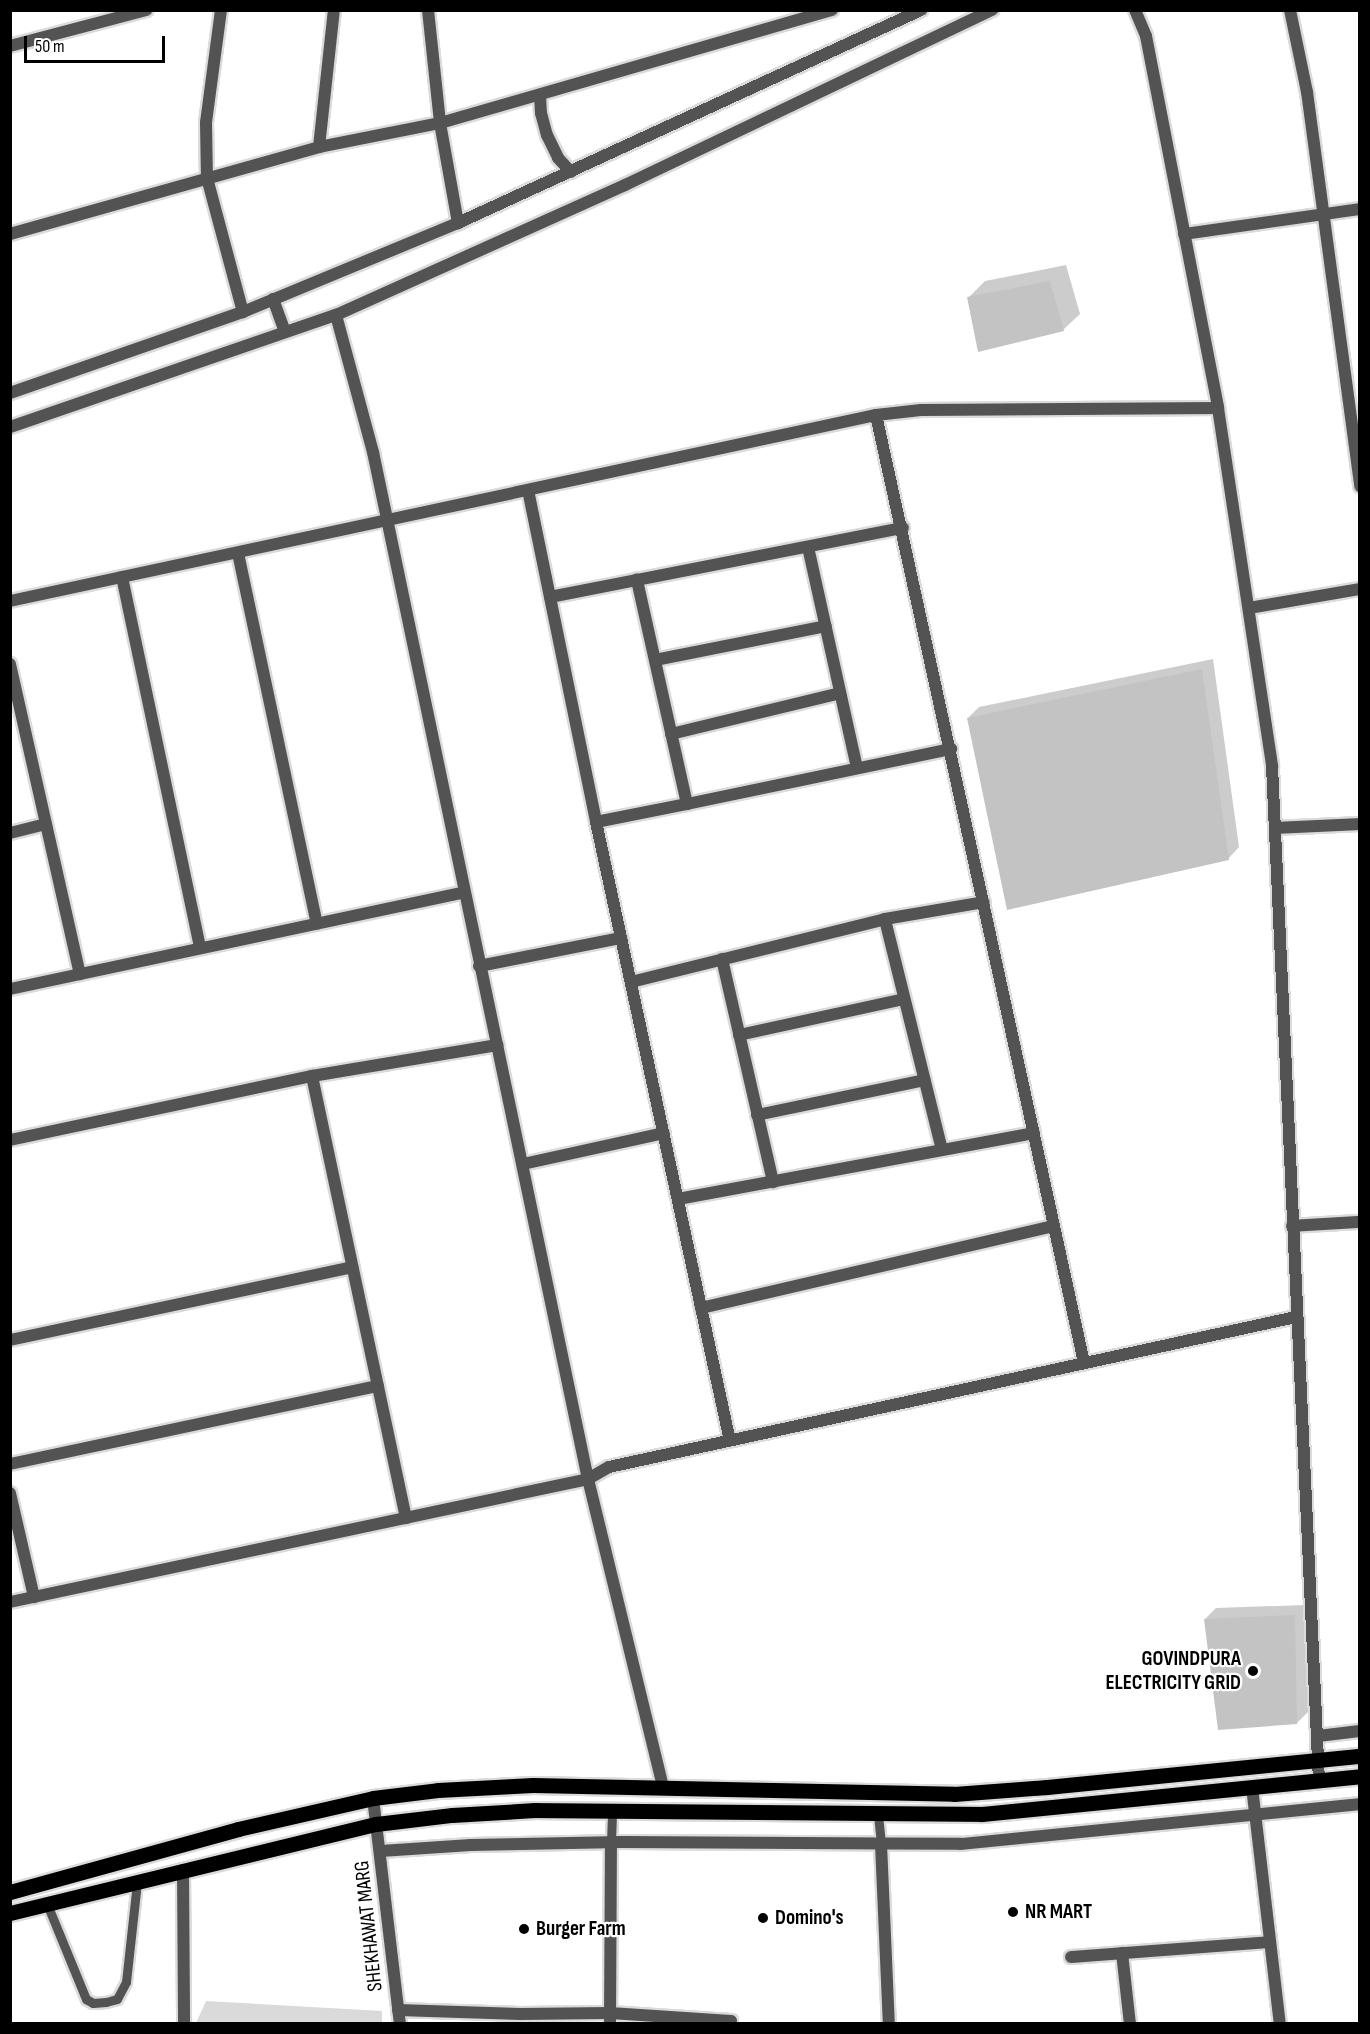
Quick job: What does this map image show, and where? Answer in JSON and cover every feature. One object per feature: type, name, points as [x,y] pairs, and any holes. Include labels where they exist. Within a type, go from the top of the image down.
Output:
[{"type":"main road","points":[[10,1892],[238,1829],[373,1798],[438,1790],[533,1785],[954,1794],[1359,1756]]},
{"type":"main road","points":[[10,1913],[376,1824],[452,1815],[535,1810],[878,1815],[982,1814],[1359,1776]]},
{"type":"main road","points":[[132,1859],[137,1882]]},
{"type":"street","points":[[10,46],[146,10]]},
{"type":"street","points":[[221,10],[206,123],[207,178],[243,312]]},
{"type":"street","points":[[319,147],[334,10]]},
{"type":"street","points":[[428,10],[440,123],[458,223]]},
{"type":"street","points":[[10,234],[319,147],[440,123],[832,10]]},
{"type":"street","points":[[10,393],[243,312],[458,223],[921,10]]},
{"type":"street","points":[[10,428],[336,315],[625,185],[992,10]]},
{"type":"street","points":[[1135,10],[1146,36],[1218,408],[1272,766],[1296,1317],[1318,1736],[1318,1780]]},
{"type":"street","points":[[1290,10],[1307,92],[1321,214],[1354,411],[1359,486]]},
{"type":"street","points":[[540,95],[541,113],[547,135],[558,158],[571,172]]},
{"type":"street","points":[[1185,234],[1359,209]]},
{"type":"street","points":[[273,299],[285,332]]},
{"type":"street","points":[[336,315],[387,521],[588,1479],[663,1787]]},
{"type":"street","points":[[10,601],[876,415],[921,410],[1218,408]]},
{"type":"street","points":[[876,415],[903,528],[1084,1363]]},
{"type":"street","points":[[528,490],[596,822],[730,1441]]},
{"type":"street","points":[[550,597],[903,528]]},
{"type":"street","points":[[808,547],[857,768]]},
{"type":"street","points":[[238,553],[317,924]]},
{"type":"street","points":[[122,577],[200,948]]},
{"type":"street","points":[[638,580],[687,804]]},
{"type":"street","points":[[1249,608],[1359,589]]},
{"type":"street","points":[[655,660],[826,626]]},
{"type":"street","points":[[10,664],[80,974]]},
{"type":"street","points":[[671,734],[840,693]]},
{"type":"street","points":[[596,822],[951,749]]},
{"type":"street","points":[[10,832],[46,824]]},
{"type":"street","points":[[1275,828],[1359,824]]},
{"type":"street","points":[[10,989],[464,893]]},
{"type":"street","points":[[631,982],[885,919],[984,902]]},
{"type":"street","points":[[885,919],[942,1150]]},
{"type":"street","points":[[479,966],[621,938]]},
{"type":"street","points":[[722,959],[773,1182]]},
{"type":"street","points":[[739,1035],[904,999]]},
{"type":"street","points":[[10,1140],[312,1076],[496,1045]]},
{"type":"street","points":[[312,1076],[406,1518]]},
{"type":"street","points":[[757,1115],[924,1080]]},
{"type":"street","points":[[523,1164],[664,1133]]},
{"type":"street","points":[[678,1199],[1034,1133]]},
{"type":"street","points":[[1292,1226],[1359,1222]]},
{"type":"street","points":[[701,1308],[1054,1226]]},
{"type":"street","points":[[10,1340],[352,1267]]},
{"type":"street","points":[[10,1602],[588,1479],[609,1467],[1296,1317]]},
{"type":"street","points":[[10,1464],[378,1386]]},
{"type":"street","points":[[10,1493],[34,1597]]},
{"type":"street","points":[[1318,1736],[1359,1731]]},
{"type":"street","points":[[1252,1787],[1269,1942],[1281,2024]]},
{"type":"street","name":"SHEKHAWAT MARG","points":[[373,1798],[400,2024]]},
{"type":"street","points":[[381,1851],[471,1845],[611,1842],[961,1844],[1359,1804]]},
{"type":"street","points":[[610,2018],[611,1842]]},
{"type":"street","points":[[881,1845],[889,2024]]},
{"type":"street","points":[[183,1870],[184,2024]]},
{"type":"street","points":[[1071,1957],[1269,1942]]},
{"type":"street","points":[[1122,1953],[1130,2024]]},
{"type":"street","points":[[398,2010],[520,2019],[610,2018],[731,2021],[731,2024]]},
{"type":"lane","points":[[611,1842],[612,1811]]},
{"type":"lane","points":[[878,1815],[881,1845]]},
{"type":"lane","points":[[47,1904],[86,1999],[93,2003],[106,2002],[121,1994],[126,1982],[137,1882]]},
{"type":"shaded area","points":[[206,2001],[382,2011],[382,2023],[196,2023]]},
{"type":"building","points":[[1050,281],[1064,331],[978,352],[967,297]]},
{"type":"building","points":[[1202,669],[1229,860],[1007,910],[967,718]]},
{"type":"building","name":"GOVINDPURA ELECTRICITY GRID","points":[[1295,1615],[1297,1724],[1218,1730],[1204,1619]]},
{"type":"place","name":"GOVINDPURA ELECTRICITY GRID","points":[[1253,1671]]},
{"type":"place","name":"NR MART","points":[[1013,1912]]},
{"type":"place","name":"Domino's","points":[[763,1918]]},
{"type":"place","name":"Burger Farm","points":[[524,1929]]}]
